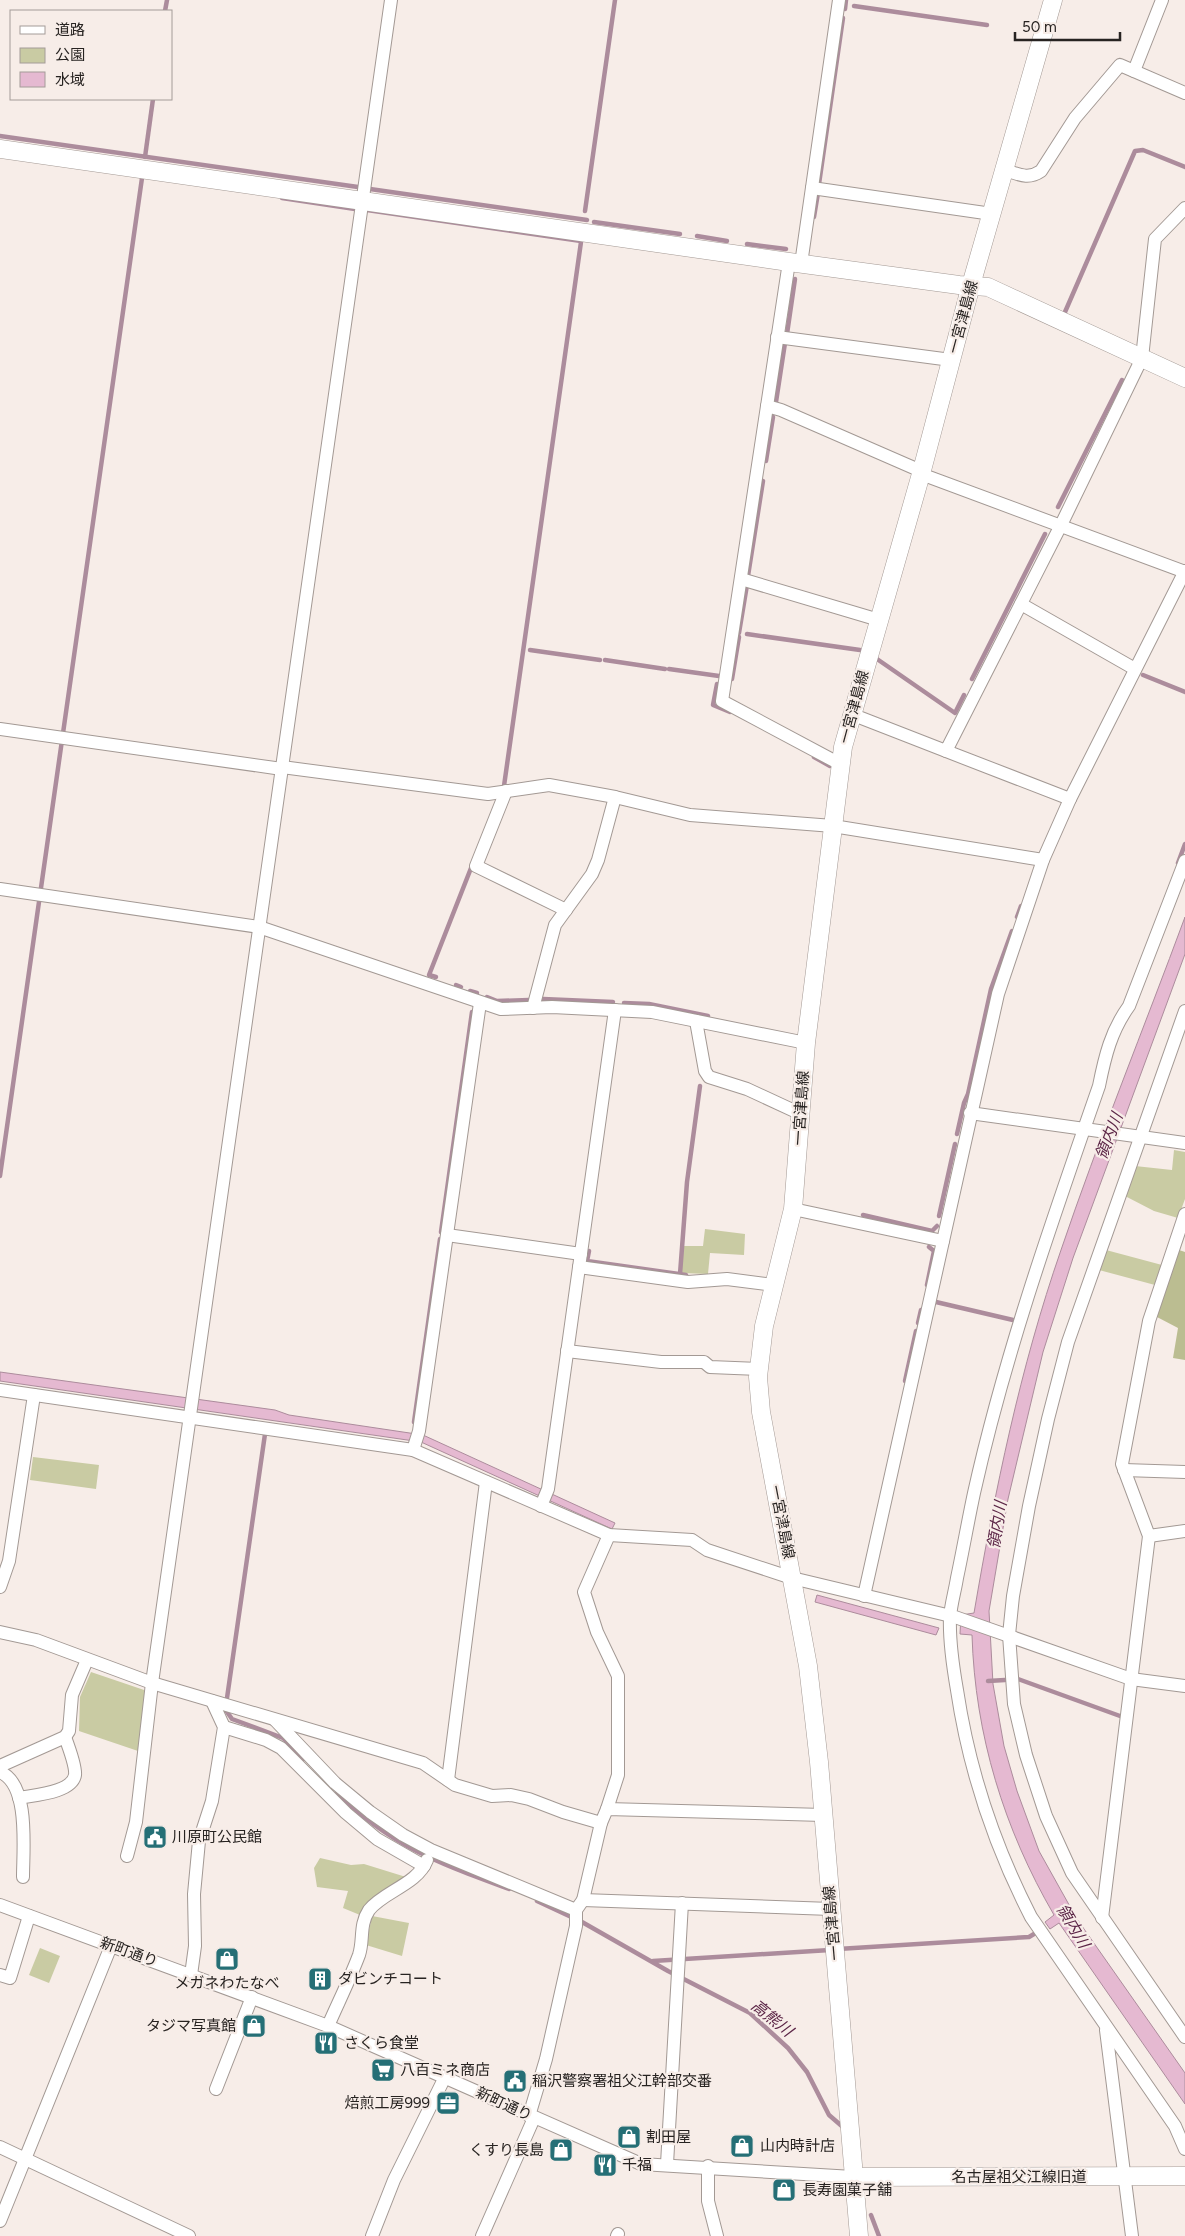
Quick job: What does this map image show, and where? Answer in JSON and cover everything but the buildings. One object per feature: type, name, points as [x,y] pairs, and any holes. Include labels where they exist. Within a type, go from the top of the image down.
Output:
[{"type":"main road","name":"一宮津島線","points":[[859,2236],[823,1815],[808,1666],[761,1412],[759,1369],[764,1326],[793,1210],[806,1043],[840,764],[851,714],[1053,0]]},
{"type":"main road","points":[[0,149],[795,263],[988,287],[1185,378]]},
{"type":"main road","name":"名古屋祖父江線旧道","points":[[854,2178],[1185,2176]]},
{"type":"street","points":[[128,1856],[136,1822],[152,1683],[391,0]]},
{"type":"street","points":[[838,0],[812,188],[777,337],[722,702],[840,764]]},
{"type":"street","points":[[1134,71],[1162,0]]},
{"type":"street","points":[[1004,170],[1025,176],[1035,175],[1041,171],[1075,118],[1120,65],[1185,93]]},
{"type":"street","points":[[812,188],[992,214]]},
{"type":"street","points":[[946,751],[1061,525],[1142,358],[1155,239],[1185,208]]},
{"type":"street","points":[[777,337],[951,360]]},
{"type":"street","points":[[767,406],[781,410],[921,472],[1185,571],[1070,799],[1043,860],[998,994],[864,1596]]},
{"type":"street","points":[[741,579],[879,620]]},
{"type":"street","points":[[1020,604],[1135,670]]},
{"type":"street","points":[[851,714],[1070,799]]},
{"type":"street","points":[[0,729],[488,794],[550,785],[616,797],[690,815],[833,826],[1043,860]]},
{"type":"street","points":[[506,791],[476,866],[566,910]]},
{"type":"street","points":[[532,1008],[555,925],[592,874],[598,860],[616,797]]},
{"type":"street","points":[[1185,861],[1129,1006],[1113,1033],[1106,1051],[1099,1086],[1086,1129],[1022,1310],[990,1424],[968,1521],[952,1617],[953,1667],[961,1717],[979,1794],[995,1840],[1031,1916],[1175,2126],[1185,2148]]},
{"type":"street","points":[[0,888],[260,927],[501,1009],[552,1006],[652,1012],[806,1043]]},
{"type":"street","points":[[415,1442],[480,1003]]},
{"type":"street","points":[[544,1499],[615,1010]]},
{"type":"street","points":[[1185,1011],[1138,1136],[1068,1342],[1029,1506],[1006,1634],[1014,1704],[1034,1781],[1046,1816],[1072,1873],[1185,2038]]},
{"type":"street","points":[[696,1021],[705,1072],[709,1078],[747,1089],[801,1114]]},
{"type":"street","points":[[970,1113],[1185,1143]]},
{"type":"street","points":[[793,1210],[943,1242]]},
{"type":"street","points":[[1102,1918],[1149,1536],[1122,1464],[1149,1321],[1185,1214]]},
{"type":"street","points":[[447,1235],[688,1282],[727,1279],[774,1285]]},
{"type":"street","points":[[567,1351],[661,1362],[704,1362],[710,1368],[759,1369]]},
{"type":"street","points":[[0,1390],[34,1395],[191,1409],[415,1442],[486,1482],[544,1499],[609,1535],[692,1540],[707,1550],[792,1578],[952,1617],[1006,1634],[1132,1680],[1185,1686]]},
{"type":"street","points":[[0,1587],[9,1561],[34,1395]]},
{"type":"street","points":[[1124,1470],[1185,1472]]},
{"type":"street","points":[[448,1780],[486,1482]]},
{"type":"street","points":[[1149,1536],[1185,1530]]},
{"type":"street","points":[[482,2236],[532,2117],[578,1912],[601,1823],[618,1775],[618,1676],[597,1632],[584,1592],[609,1535]]},
{"type":"street","points":[[0,1632],[36,1640],[152,1683],[424,1763],[455,1784],[492,1796],[511,1794],[601,1823]]},
{"type":"street","points":[[0,1766],[65,1736],[69,1731],[72,1695],[87,1660]]},
{"type":"street","points":[[191,1974],[195,1946],[194,1894],[199,1841],[212,1800],[224,1727],[212,1701]]},
{"type":"street","points":[[275,1720],[335,1783],[383,1821],[430,1852],[578,1912],[682,1903],[831,1909]]},
{"type":"street","points":[[224,1727],[266,1740],[281,1748],[346,1813],[376,1839],[424,1866]]},
{"type":"street","points":[[19,1798],[63,1790],[72,1780],[75,1774],[65,1736]]},
{"type":"street","points":[[0,1772],[8,1775],[16,1784],[23,1819],[23,1877]]},
{"type":"street","points":[[607,1809],[823,1815]]},
{"type":"street","points":[[328,2026],[360,1953],[362,1926],[370,1909],[414,1877],[424,1866],[430,1852]]},
{"type":"street","points":[[667,2164],[682,1903]]},
{"type":"street","name":"新町通り","points":[[0,1905],[328,2026],[641,2164],[708,2166],[854,2178]]},
{"type":"street","points":[[0,1975],[10,1978],[29,1916]]},
{"type":"street","points":[[0,2221],[111,1946]]},
{"type":"street","points":[[216,2089],[252,1997]]},
{"type":"street","points":[[1106,2028],[1132,2236]]},
{"type":"street","points":[[372,2236],[394,2180],[445,2077]]},
{"type":"street","points":[[0,2147],[190,2236]]},
{"type":"street","points":[[708,2166],[708,2201],[717,2236]]},
{"type":"green space","points":[[1174,1150],[1185,1152],[1185,1199],[1178,1218],[1154,1211],[1125,1196],[1135,1166],[1172,1170]]},
{"type":"green space","points":[[705,1229],[745,1234],[744,1255],[710,1253],[708,1274],[681,1273],[683,1246],[703,1246]]},
{"type":"green space","points":[[1106,1250],[1162,1265],[1155,1285],[1099,1270]]},
{"type":"green space","points":[[1179,1250],[1185,1252],[1185,1360],[1173,1358],[1178,1328],[1157,1317]]},
{"type":"green space","points":[[33,1457],[99,1465],[96,1489],[30,1480]]},
{"type":"green space","points":[[91,1672],[147,1691],[138,1751],[79,1731],[80,1697]]},
{"type":"green space","points":[[320,1858],[351,1865],[364,1864],[406,1877],[360,1915],[343,1908],[348,1891],[317,1887],[314,1868]]},
{"type":"green space","points":[[372,1916],[409,1923],[402,1956],[366,1945]]},
{"type":"green space","points":[[40,1948],[60,1956],[49,1983],[29,1975]]},
{"type":"water","name":"領内川","points":[[1185,917],[1185,954],[1073,1258],[1043,1352],[1008,1499],[989,1611],[993,1684],[1004,1746],[1017,1791],[1039,1851],[1077,1919],[1185,2073],[1185,2104],[1059,1923],[1050,1929],[1045,1922],[1054,1915],[1036,1882],[1007,1815],[986,1745],[974,1672],[972,1635],[960,1634],[961,1615],[974,1613],[1010,1430],[1046,1294],[1091,1166]]},
{"type":"water","points":[[0,1372],[275,1410],[289,1415],[423,1435],[615,1523],[612,1529],[421,1442],[0,1381]]},
{"type":"water","points":[[817,1595],[939,1628],[936,1635],[815,1602]]},
{"type":"waterway","points":[[165,10],[167,0]]},
{"type":"waterway","points":[[585,211],[615,0]]},
{"type":"waterway","points":[[845,9],[846,0]]},
{"type":"waterway","points":[[854,6],[987,25]]},
{"type":"waterway","points":[[819,184],[843,18]]},
{"type":"waterway","points":[[145,157],[153,100]]},
{"type":"waterway","points":[[0,136],[358,187]]},
{"type":"waterway","points":[[1065,312],[1135,151],[1143,150],[1185,167]]},
{"type":"waterway","points":[[0,1176],[142,178]]},
{"type":"waterway","points":[[370,189],[587,220]]},
{"type":"waterway","points":[[814,217],[818,193]]},
{"type":"waterway","points":[[282,198],[355,209]]},
{"type":"waterway","points":[[367,210],[581,241]]},
{"type":"waterway","points":[[594,222],[680,234]]},
{"type":"waterway","points":[[697,236],[727,241]]},
{"type":"waterway","points":[[504,786],[581,242]]},
{"type":"waterway","points":[[747,244],[786,249]]},
{"type":"waterway","points":[[787,334],[795,279]]},
{"type":"waterway","points":[[776,402],[785,343]]},
{"type":"waterway","points":[[1058,507],[1122,380]]},
{"type":"waterway","points":[[766,461],[773,417]]},
{"type":"waterway","points":[[748,576],[763,481]]},
{"type":"waterway","points":[[972,679],[1045,534]]},
{"type":"waterway","points":[[739,633],[747,585]]},
{"type":"waterway","points":[[747,634],[860,650]]},
{"type":"waterway","points":[[732,679],[739,637]]},
{"type":"waterway","points":[[530,650],[600,660]]},
{"type":"waterway","points":[[877,659],[955,713],[964,695]]},
{"type":"waterway","points":[[605,660],[665,669]]},
{"type":"waterway","points":[[669,669],[719,676]]},
{"type":"waterway","points":[[1143,675],[1185,692]]},
{"type":"waterway","points":[[717,684],[713,705],[730,712]]},
{"type":"waterway","points":[[814,757],[830,766]]},
{"type":"waterway","points":[[1178,863],[1185,844]]},
{"type":"waterway","points":[[436,977],[429,975],[473,863]]},
{"type":"waterway","points":[[1017,917],[1021,906]]},
{"type":"waterway","points":[[957,1134],[968,1094],[991,989],[1012,931]]},
{"type":"waterway","points":[[456,985],[461,987]]},
{"type":"waterway","points":[[470,991],[477,993]]},
{"type":"waterway","points":[[487,997],[497,1001],[529,1000]]},
{"type":"waterway","points":[[543,999],[613,1002]]},
{"type":"waterway","points":[[624,1003],[649,1004],[708,1016]]},
{"type":"waterway","points":[[441,1232],[472,1012]]},
{"type":"waterway","points":[[680,1274],[687,1182],[700,1086]]},
{"type":"waterway","points":[[939,1216],[955,1144]]},
{"type":"waterway","points":[[863,1215],[932,1231],[937,1226]]},
{"type":"waterway","points":[[414,1422],[440,1239]]},
{"type":"waterway","points":[[927,1285],[934,1251],[929,1247]]},
{"type":"waterway","points":[[589,1251],[587,1261],[686,1275]]},
{"type":"waterway","points":[[936,1302],[1013,1320]]},
{"type":"waterway","points":[[918,1323],[921,1310]]},
{"type":"waterway","points":[[905,1381],[916,1331]]},
{"type":"waterway","points":[[227,1698],[265,1434]]},
{"type":"waterway","points":[[1018,1679],[1120,1716]]},
{"type":"waterway","points":[[988,1681],[1005,1680]]},
{"type":"waterway","points":[[225,1709],[232,1719],[283,1738],[304,1759]]},
{"type":"waterway","points":[[337,1793],[357,1812],[377,1827],[417,1852],[460,1871],[509,1889]]},
{"type":"waterway","name":"高熊川","points":[[537,1901],[582,1922],[668,1971],[750,2013],[788,2048],[807,2072],[829,2115],[844,2128]]},
{"type":"waterway","points":[[838,1949],[1029,1937],[1034,1934]]},
{"type":"waterway","points":[[653,1961],[830,1950]]},
{"type":"waterway","name":"高熊川","points":[[871,2215],[879,2236]]},
{"type":"place","name":"川原町公民館","points":[[155,1837]]},
{"type":"place","name":"メガネわたなべ","points":[[227,1959]]},
{"type":"place","name":"ダビンチコート","points":[[320,1979]]},
{"type":"place","name":"タジマ写真館","points":[[254,2026]]},
{"type":"place","name":"さくら食堂","points":[[326,2043]]},
{"type":"place","name":"八百ミネ商店","points":[[383,2070]]},
{"type":"place","name":"稲沢警察署祖父江幹部交番","points":[[515,2081]]},
{"type":"place","name":"焙煎工房999","points":[[448,2103]]},
{"type":"place","name":"割田屋","points":[[629,2137]]},
{"type":"place","name":"山内時計店","points":[[742,2146]]},
{"type":"place","name":"くすり長島","points":[[561,2150]]},
{"type":"place","name":"千福","points":[[605,2165]]},
{"type":"place","name":"長寿園菓子舗","points":[[784,2190]]}]
